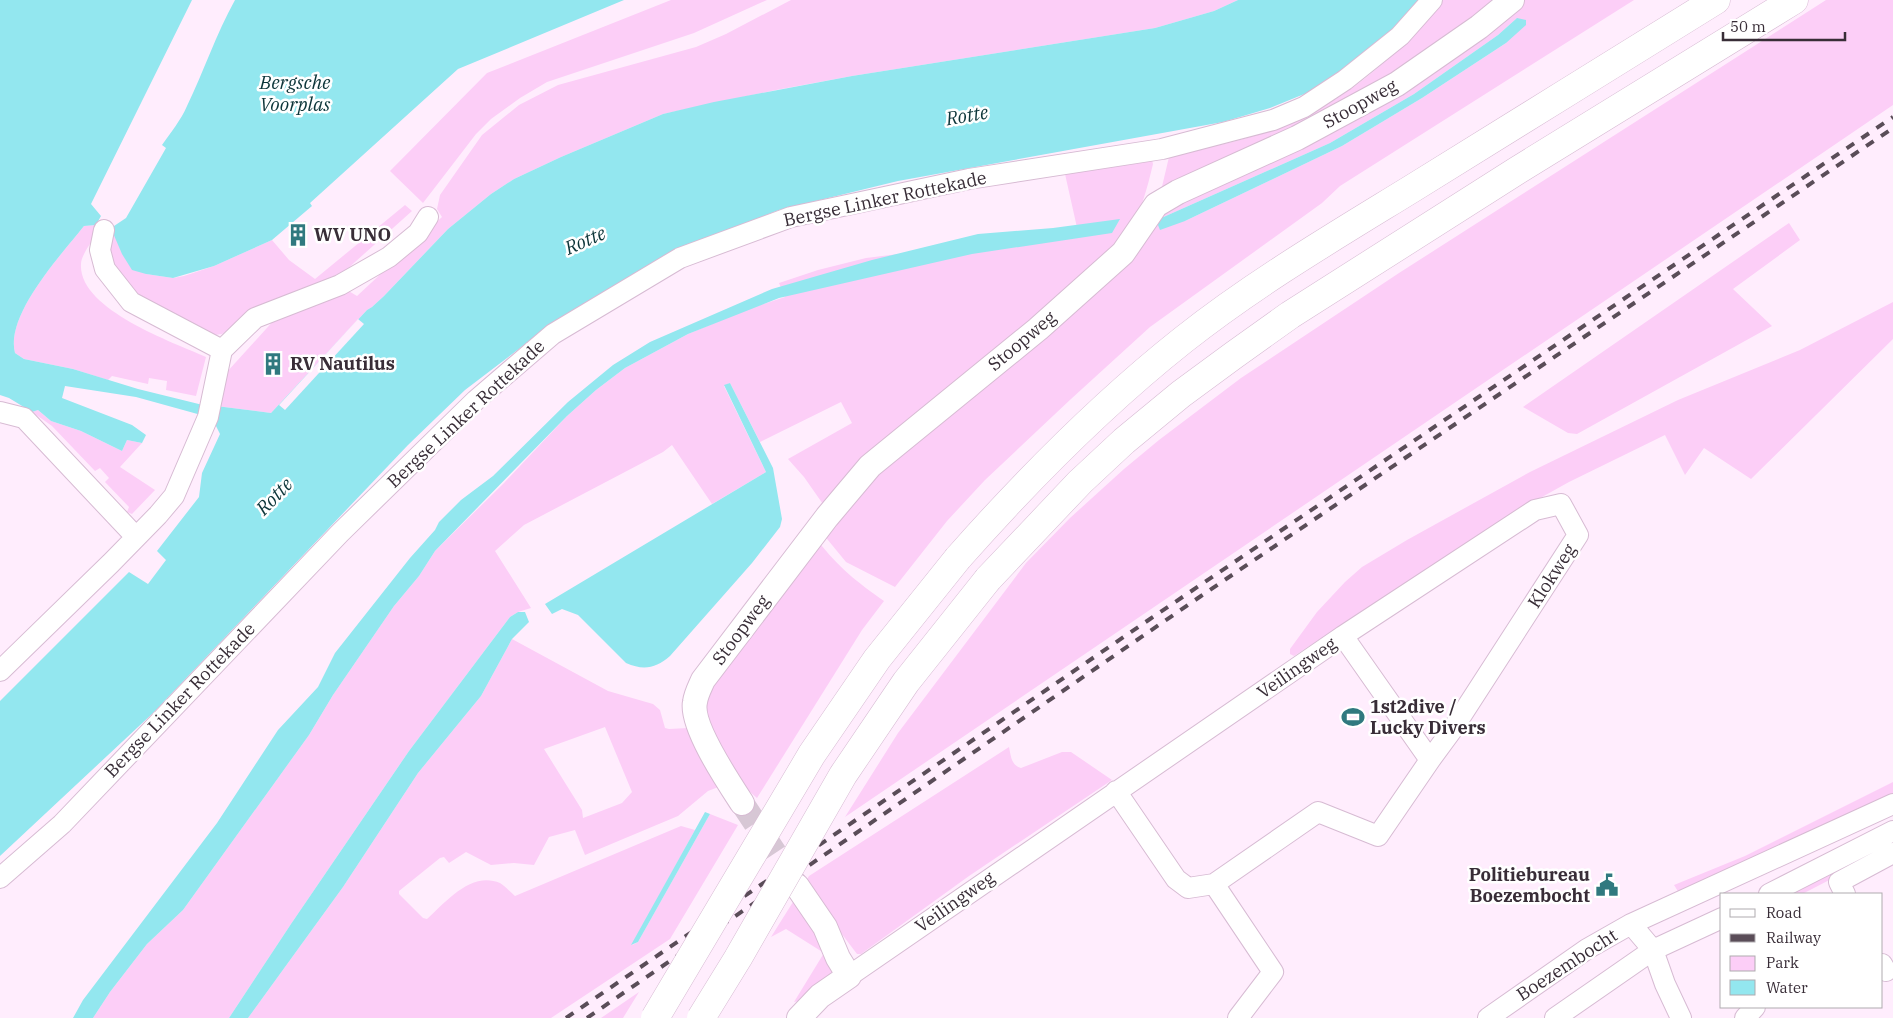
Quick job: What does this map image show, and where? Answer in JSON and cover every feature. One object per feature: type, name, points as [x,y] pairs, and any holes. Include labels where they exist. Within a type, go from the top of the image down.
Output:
[{"type":"highway","points":[[654,1018],[818,746],[877,659],[958,558],[1018,491],[1081,430],[1131,384],[1184,340],[1260,284],[1716,0]]},
{"type":"highway","points":[[701,1018],[738,958],[843,775],[906,682],[988,579],[1086,476],[1181,394],[1290,315],[1518,170],[1794,0]]},
{"type":"street","name":"Bergse Linker Rottekade","points":[[0,878],[62,824],[340,533],[476,400],[553,334],[680,258],[791,217],[969,179],[1162,149],[1273,120],[1304,107],[1345,80],[1400,36],[1432,0]]},
{"type":"street","name":"Stoopweg","points":[[742,803],[699,729],[694,703],[700,687],[703,680],[827,516],[870,466],[1038,329],[1123,253],[1156,206],[1178,192],[1297,138],[1390,88],[1471,33],[1512,0]]},
{"type":"street","points":[[3,663],[136,537],[174,496],[210,411],[222,350],[255,318],[340,285],[390,256],[418,233],[428,217]]},
{"type":"street","points":[[104,230],[100,250],[105,270],[131,302],[222,350]]},
{"type":"street","points":[[0,412],[24,418],[136,537]]},
{"type":"street","name":"Klokweg","points":[[1343,636],[1535,510],[1561,504],[1578,535],[1452,730],[1430,760]]},
{"type":"street","name":"Veilingweg","points":[[800,1018],[820,996],[1343,636],[1430,760]]},
{"type":"street","points":[[1116,791],[1176,879],[1188,888],[1214,884],[1318,812],[1378,836],[1430,760]]},
{"type":"street","points":[[1631,924],[1893,804]]},
{"type":"street","points":[[1771,893],[1893,831]]},
{"type":"street","points":[[1842,888],[1893,854]]},
{"type":"street","points":[[1214,884],[1273,972],[1238,1018]]},
{"type":"street","points":[[797,886],[825,927],[838,958],[849,976]]},
{"type":"street","points":[[1555,1018],[1653,950],[1720,919]]},
{"type":"street","name":"Boezembocht","points":[[1488,1018],[1587,949],[1631,924],[1653,950],[1665,984],[1681,1018]]},
{"type":"street","points":[[1745,1018],[1754,1008]]},
{"type":"green space","points":[[671,0],[767,0],[694,33],[547,82],[520,98],[491,119],[476,134],[423,203],[390,171],[487,73]]},
{"type":"green space","points":[[791,0],[1238,0],[1214,11],[1155,28],[852,76],[663,114],[561,157],[514,179],[491,194],[448,229],[384,296],[367,310],[271,413],[216,406],[226,373],[276,318],[347,290],[357,296],[442,217],[437,209],[440,195],[482,135],[519,105],[558,85],[696,47],[726,34]]},
{"type":"green space","points":[[1443,0],[1500,0],[1402,77],[1160,195],[1171,155],[1248,138],[1293,122],[1315,111],[1336,99],[1375,70],[1411,36]]},
{"type":"green space","points":[[1522,0],[1634,0],[1340,186],[1322,203],[1150,327],[985,480],[947,521],[895,587],[846,562],[823,534],[860,491],[1077,303],[1153,214]],"holes":[[[1517,18],[1506,43],[1422,98],[1342,146],[1185,221],[1159,219],[1330,143],[1414,94],[1498,35]]]},
{"type":"green space","points":[[1826,0],[1893,0],[1893,105],[845,817],[898,733],[1026,563],[1070,518],[1124,469],[1241,378],[1399,273]]},
{"type":"green space","points":[[1152,160],[1153,164],[1148,182],[1140,209],[1128,234],[825,507],[804,477],[788,459],[852,423],[841,402],[760,442],[730,383],[724,386],[766,472],[712,504],[672,445],[663,452],[524,525],[495,551],[531,608],[510,617],[409,751],[229,1018],[93,1018],[110,992],[147,944],[183,910],[309,735],[333,695],[394,606],[419,576],[435,551],[504,483],[567,416],[596,390],[625,368],[688,334],[751,308],[785,297],[779,283],[818,270],[866,258],[1078,232],[1065,174]]},
{"type":"green space","points":[[405,205],[412,211],[345,271],[251,312],[222,334],[215,335],[133,294],[118,277],[106,241],[113,233],[146,274],[173,278],[214,266],[272,240],[289,260],[315,279]]},
{"type":"green space","points":[[1789,223],[1800,240],[1733,289],[1772,326],[1577,434],[1568,433],[1523,407]]},
{"type":"green space","points":[[96,225],[101,228],[86,250],[81,264],[84,280],[94,295],[110,309],[130,322],[206,357],[196,396],[166,390],[167,381],[149,378],[148,384],[112,376],[108,380],[73,369],[24,359],[15,353],[14,338],[18,321],[37,286],[84,226]]},
{"type":"green space","points":[[1893,302],[1893,339],[1751,479],[1704,448],[1685,475],[1665,435],[1569,482],[1513,513],[1294,656],[1290,654],[1290,649],[1317,612],[1345,582],[1362,567],[1407,540],[1530,472],[1678,400],[1800,350]]},
{"type":"green space","points":[[38,410],[51,421],[81,431],[122,451],[127,440],[142,443],[120,467],[155,490],[132,514],[127,512],[129,507],[105,482],[109,478],[100,468],[95,471],[52,426],[32,412]]},
{"type":"green space","points":[[818,541],[849,574],[884,601],[862,630],[757,798],[743,786],[706,723],[705,698]]},
{"type":"green space","points":[[512,639],[608,691],[653,704],[660,710],[665,728],[688,728],[721,786],[708,791],[678,816],[585,855],[575,830],[549,837],[534,865],[514,863],[491,865],[466,852],[449,863],[444,857],[440,858],[399,891],[399,894],[423,918],[427,919],[460,890],[479,881],[489,880],[500,883],[515,896],[681,826],[695,830],[632,945],[638,942],[710,814],[738,825],[670,939],[551,1018],[248,1018],[343,887],[418,773],[481,696]],"holes":[[[605,727],[632,792],[622,803],[583,818],[582,810],[544,749]]]},
{"type":"green space","points":[[1009,747],[1013,762],[1021,768],[1062,752],[1071,752],[1112,780],[969,876],[861,954],[857,954],[804,884],[809,876]]},
{"type":"green space","points":[[1893,782],[1893,797],[1681,896],[1674,885],[1745,856]]},
{"type":"green space","points":[[1893,835],[1893,847],[1812,889],[1804,893],[1780,893]]},
{"type":"green space","points":[[798,894],[834,971],[832,976],[799,1001],[794,1002],[824,953],[786,929],[771,937]]},
{"type":"green space","points":[[639,992],[623,1018],[601,1018]]},
{"type":"water","name":"Rotte","points":[[0,0],[192,0],[91,204],[101,216],[96,225],[84,226],[37,286],[18,321],[14,338],[15,353],[24,359],[73,369],[138,389],[215,408],[216,406],[271,413],[367,310],[384,296],[448,229],[491,194],[514,179],[561,157],[663,114],[714,102],[852,76],[1155,28],[1214,11],[1238,0],[1420,0],[1371,51],[1319,88],[1270,108],[1223,122],[898,181],[779,210],[691,245],[537,335],[465,390],[408,445],[153,713],[0,856],[0,701],[129,572],[148,584],[166,560],[157,551],[199,497],[202,473],[220,434],[212,418],[136,397],[65,386],[62,398],[132,425],[146,435],[142,443],[127,440],[122,451],[81,431],[51,421],[38,410],[32,412],[9,398],[0,395]]},
{"type":"water","name":"Bergsche Voorplas","points":[[235,0],[624,0],[458,69],[310,203],[312,206],[272,240],[214,266],[173,278],[132,270],[111,232],[114,226],[126,218],[166,148],[162,145],[185,111]]},
{"type":"water","points":[[1517,18],[1526,20],[1526,25],[1506,43],[1422,98],[1342,146],[1185,221],[1160,230],[1158,225],[1159,219],[1330,143],[1414,94],[1498,35]]},
{"type":"water","points":[[1120,219],[1112,233],[972,254],[779,298],[688,334],[625,368],[596,390],[567,416],[435,551],[419,576],[394,606],[333,695],[309,735],[183,910],[147,944],[110,992],[93,1018],[73,1018],[83,1000],[217,823],[278,730],[318,687],[335,653],[410,558],[435,530],[439,522],[461,500],[493,476],[568,402],[613,365],[650,342],[772,289],[872,260],[978,234],[1053,228]]},
{"type":"water","points":[[730,383],[773,468],[782,519],[780,527],[752,563],[670,656],[655,666],[650,667],[639,667],[626,663],[578,615],[562,609],[552,614],[545,604],[766,472],[724,385]]},
{"type":"water","points":[[518,612],[525,612],[529,622],[512,639],[481,696],[418,773],[343,887],[248,1018],[229,1018],[409,751],[510,617]]},
{"type":"water","points":[[705,812],[710,814],[638,942],[631,945]]},
{"type":"pier","points":[[358,319],[364,324],[285,410],[279,405]]},
{"type":"tunnel","points":[[742,803],[797,886]]},
{"type":"railway","points":[[566,1018],[1150,619],[1893,117]]},
{"type":"railway","points":[[587,1018],[1201,596],[1893,128]]},
{"type":"place","name":"WV UNO","points":[[298,235]]},
{"type":"place","name":"RV Nautilus","points":[[273,364]]},
{"type":"place","name":"1st2dive / Lucky Divers","points":[[1353,717]]},
{"type":"place","name":"Politiebureau Boezembocht","points":[[1607,885]]}]
